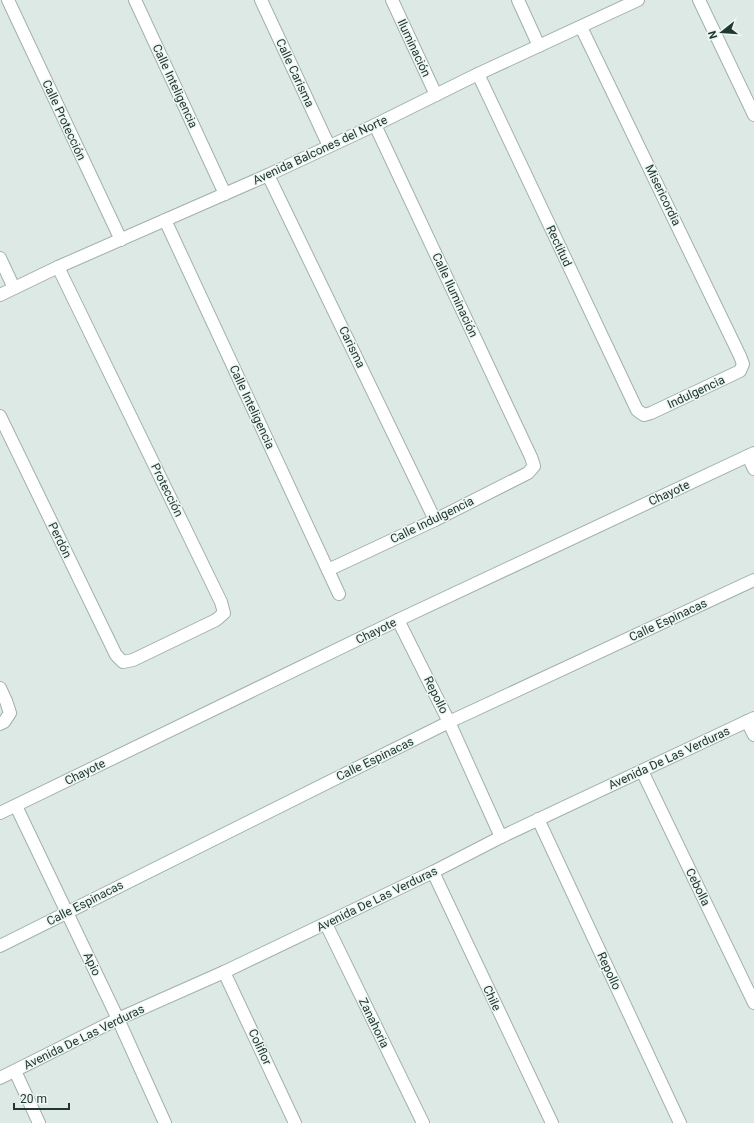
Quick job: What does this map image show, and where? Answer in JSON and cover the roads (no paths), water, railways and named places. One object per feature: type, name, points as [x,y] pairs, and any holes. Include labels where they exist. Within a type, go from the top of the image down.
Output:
[{"type":"street","name":"Calle Protección","points":[[8,0],[121,240]]},
{"type":"street","name":"Calle Inteligencia","points":[[135,0],[225,194]]},
{"type":"street","name":"Calle Carisma","points":[[261,0],[329,146]]},
{"type":"street","name":"Iluminación","points":[[392,0],[436,95]]},
{"type":"street","points":[[518,0],[539,46]]},
{"type":"street","name":"Avenida Balcones del Norte","points":[[0,295],[58,267],[268,175],[375,125],[478,74],[638,0]]},
{"type":"street","points":[[699,0],[754,115]]},
{"type":"street","name":"Misericordia","points":[[581,27],[743,364]]},
{"type":"street","name":"Rectitud","points":[[478,74],[638,410],[644,415]]},
{"type":"street","name":"Calle Iluminación","points":[[375,125],[534,466]]},
{"type":"street","name":"Carisma","points":[[268,175],[435,520]]},
{"type":"street","name":"Calle Inteligencia","points":[[165,220],[339,594]]},
{"type":"street","points":[[0,258],[14,288]]},
{"type":"street","name":"Protección","points":[[58,267],[221,602],[224,613],[209,624],[133,660],[124,662]]},
{"type":"street","name":"Indulgencia","points":[[644,415],[740,371],[743,364]]},
{"type":"street","name":"Perdón","points":[[0,416],[116,655],[124,662]]},
{"type":"street","points":[[751,454],[754,469]]},
{"type":"street","name":"Chayote","points":[[0,813],[398,620],[751,454]]},
{"type":"street","name":"Calle Indulgencia","points":[[328,570],[435,520],[528,473],[534,466]]},
{"type":"street","name":"Calle Espinacas","points":[[0,946],[449,722],[754,580]]},
{"type":"street","name":"Repollo","points":[[398,620],[449,722],[500,837]]},
{"type":"street","points":[[0,688],[10,713],[4,722],[0,724]]},
{"type":"street","points":[[751,720],[754,735]]},
{"type":"street","name":"Avenida De Las Verduras","points":[[0,1078],[118,1020],[326,924],[500,837],[751,720]]},
{"type":"street","name":"Cebolla","points":[[642,771],[754,1003]]},
{"type":"street","name":"Apio","points":[[16,806],[68,912],[165,1123]]},
{"type":"street","name":"Repollo","points":[[538,819],[680,1123]]},
{"type":"street","name":"Chile","points":[[432,872],[552,1123]]},
{"type":"street","name":"Zanahoria","points":[[326,924],[423,1123]]},
{"type":"street","name":"Coliflor","points":[[224,972],[296,1123]]},
{"type":"street","points":[[15,1071],[39,1123]]}]
